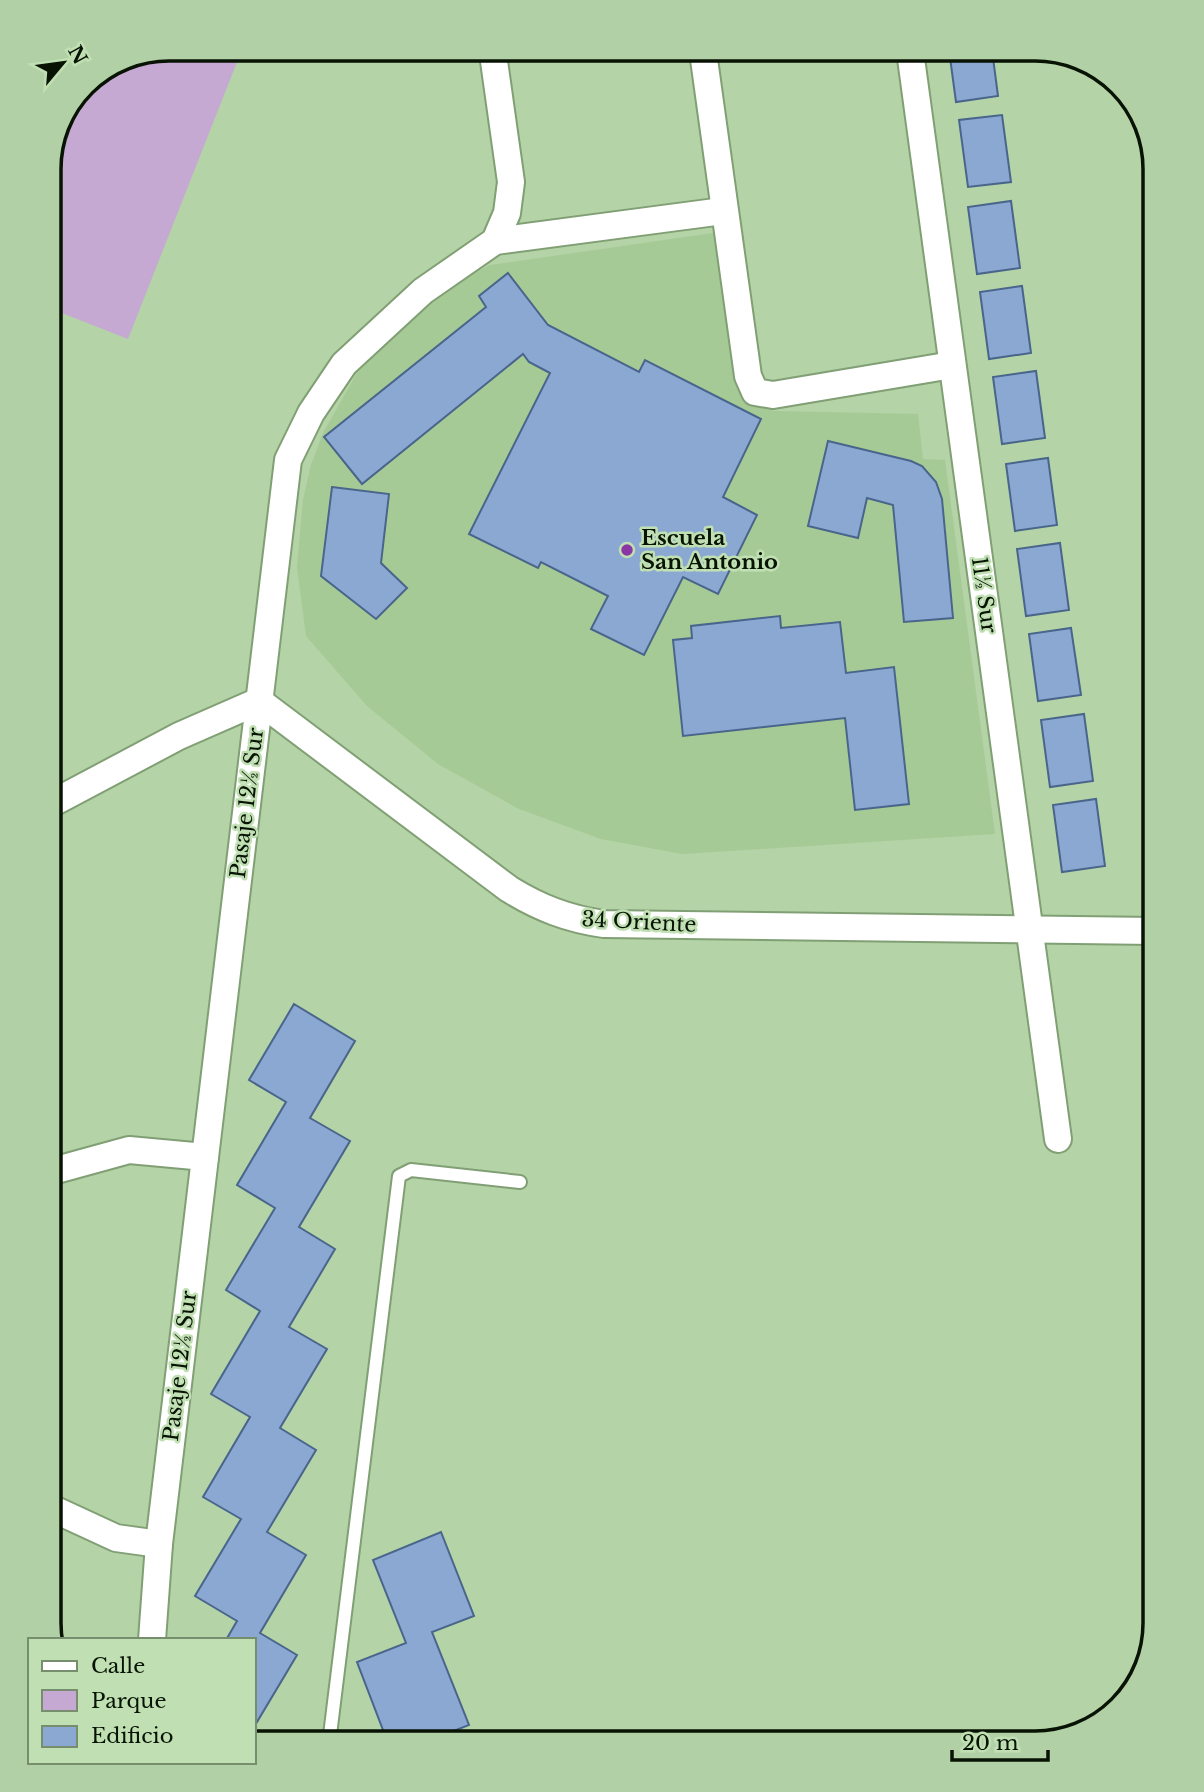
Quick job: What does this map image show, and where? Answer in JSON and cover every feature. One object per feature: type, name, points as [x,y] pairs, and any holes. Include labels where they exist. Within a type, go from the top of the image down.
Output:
[{"type":"street","points":[[494,61],[511,182],[507,213],[495,241]]},
{"type":"street","points":[[705,61],[723,211],[748,376],[755,392],[773,396],[952,365]]},
{"type":"street","name":"11½ Sur","points":[[911,61],[1058,1139]]},
{"type":"street","points":[[495,241],[723,211]]},
{"type":"street","name":"Pasaje 12½ Sur","points":[[152,1638],[159,1544],[288,460],[311,414],[344,364],[423,291],[495,241]]},
{"type":"street","points":[[61,799],[179,736],[259,701]]},
{"type":"street","name":"34 Oriente","points":[[259,701],[509,889],[559,915],[604,924],[1143,931]]},
{"type":"street","points":[[61,1169],[129,1150],[205,1157]]},
{"type":"street","points":[[61,1513],[116,1538],[159,1544]]},
{"type":"lane","points":[[330,1731],[399,1175],[411,1170],[520,1182]]},
{"type":"shaded area","name":"Escuela San Antonio","points":[[720,232],[753,403],[774,411],[918,414],[923,459],[945,460],[995,834],[682,854],[601,839],[519,809],[438,764],[367,706],[306,636],[297,567],[303,499],[311,465],[323,433],[357,373],[403,321],[459,280],[490,265]]},
{"type":"green space","points":[[237,61],[128,339],[61,313],[61,162],[72,122],[84,104],[89,98],[98,98],[98,88],[115,76],[148,63]]},
{"type":"building","points":[[950,61],[993,61],[998,96],[956,102]]},
{"type":"building","points":[[1002,115],[1011,182],[968,187],[959,120]]},
{"type":"building","points":[[1011,201],[1020,268],[977,274],[968,207]]},
{"type":"building","points":[[508,273],[548,325],[639,372],[645,360],[761,419],[723,497],[757,515],[718,594],[683,577],[644,655],[591,629],[608,596],[541,562],[538,568],[469,534],[550,373],[529,362],[523,354],[362,484],[324,437],[486,307],[479,296]]},
{"type":"building","points":[[1022,286],[1031,353],[989,359],[980,292]]},
{"type":"building","points":[[1036,371],[1045,438],[1002,444],[993,377]]},
{"type":"building","points":[[828,441],[911,461],[922,466],[936,482],[942,499],[953,618],[904,622],[893,505],[867,498],[858,538],[808,526]]},
{"type":"building","points":[[1048,458],[1057,525],[1015,531],[1006,464]]},
{"type":"building","points":[[332,487],[389,494],[381,563],[407,588],[376,619],[321,576]]},
{"type":"building","points":[[1060,543],[1069,610],[1026,616],[1017,549]]},
{"type":"building","points":[[780,616],[781,628],[840,622],[846,673],[894,667],[909,804],[855,810],[845,718],[683,736],[673,640],[692,638],[691,626]]},
{"type":"building","points":[[1071,628],[1081,695],[1038,701],[1029,634]]},
{"type":"building","points":[[1084,714],[1093,781],[1050,787],[1041,720]]},
{"type":"building","points":[[1096,799],[1105,866],[1062,872],[1053,805]]},
{"type":"building","points":[[294,1004],[355,1041],[310,1118],[350,1141],[299,1227],[335,1249],[289,1327],[327,1349],[280,1428],[316,1450],[267,1532],[306,1555],[260,1633],[297,1655],[256,1724],[256,1638],[227,1638],[237,1621],[195,1596],[241,1519],[203,1497],[250,1417],[211,1394],[260,1311],[226,1290],[275,1208],[237,1185],[286,1102],[249,1080]]},
{"type":"building","points":[[441,1532],[474,1616],[432,1632],[469,1725],[454,1731],[383,1731],[357,1662],[406,1643],[373,1560]]},
{"type":"place","name":"Escuela San Antonio","points":[[627,550]]}]
